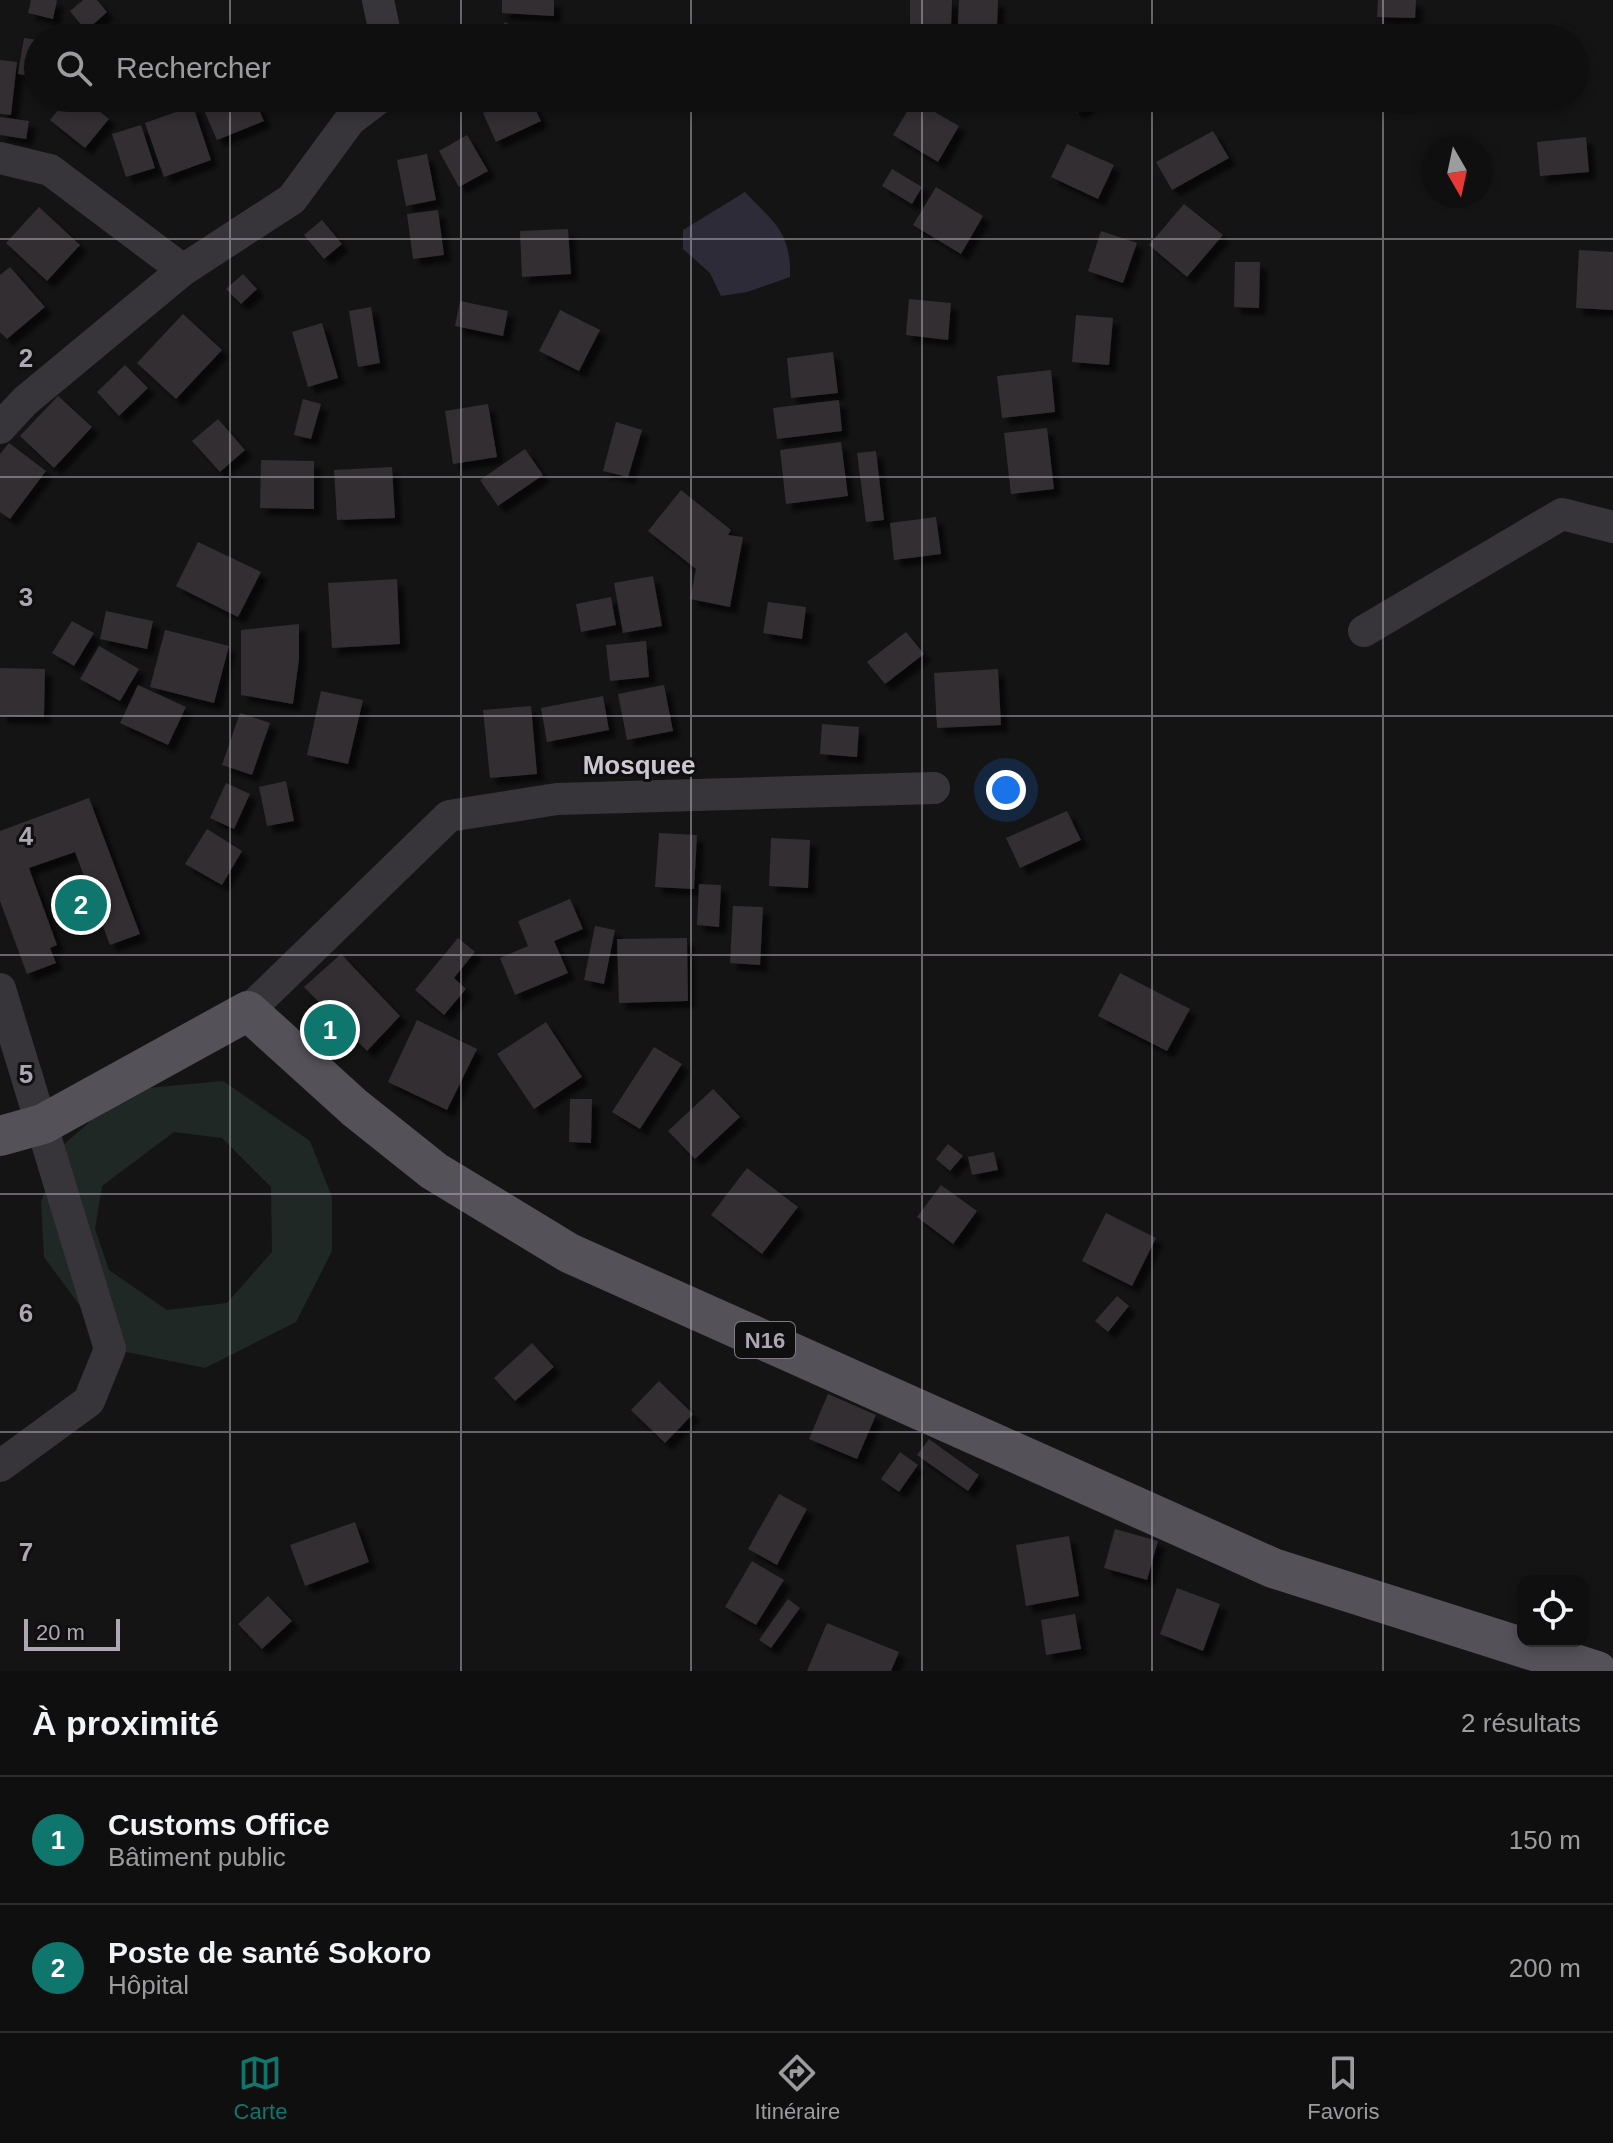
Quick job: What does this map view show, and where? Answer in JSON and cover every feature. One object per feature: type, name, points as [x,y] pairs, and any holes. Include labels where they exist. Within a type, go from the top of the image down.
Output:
[{"type":"main road","points":[[0,1136],[43,1124],[248,1011]]},
{"type":"main road","name":"N16","points":[[248,1011],[355,1108],[434,1171],[569,1253],[1273,1568],[1597,1671]]},
{"type":"street","points":[[378,0],[383,24]]},
{"type":"street","points":[[0,428],[25,401],[183,270],[292,199],[350,120],[361,112]]},
{"type":"street","points":[[0,158],[50,170],[183,270]]},
{"type":"street","points":[[1364,631],[1562,514],[1613,527]]},
{"type":"street","points":[[248,1011],[449,816],[557,799],[934,788]]},
{"type":"street","points":[[0,989],[110,1349],[89,1401],[0,1466]]},
{"type":"shaded area","points":[[745,192],[772,220],[784,238],[790,261],[790,277],[747,292],[721,296],[710,273],[683,249],[683,230]]},
{"type":"shaded area","points":[[223,1081],[310,1141],[332,1197],[332,1251],[296,1322],[205,1368],[112,1349],[44,1257],[41,1202],[61,1147],[126,1090]],"holes":[[[174,1132],[222,1138],[271,1187],[272,1252],[227,1303],[167,1310],[109,1270],[95,1229],[102,1186]]]},
{"type":"building","points":[[31,0],[57,0],[53,19],[28,13]]},
{"type":"building","points":[[83,0],[97,0],[107,12],[94,24],[80,24],[70,11]]},
{"type":"building","points":[[502,0],[554,0],[554,16],[502,13]]},
{"type":"building","points":[[910,0],[952,0],[951,24],[910,24]]},
{"type":"building","points":[[959,0],[998,0],[997,24],[958,24]]},
{"type":"building","points":[[1378,0],[1416,0],[1415,18],[1377,17]]},
{"type":"building","points":[[24,38],[24,75],[18,74]]},
{"type":"building","points":[[0,60],[17,62],[11,115],[0,114]]},
{"type":"building","points":[[57,112],[100,112],[109,119],[85,148],[50,120]]},
{"type":"building","points":[[176,112],[195,112],[211,160],[164,177],[145,123]]},
{"type":"building","points":[[205,112],[260,112],[264,121],[217,140]]},
{"type":"building","points":[[537,112],[541,121],[496,142],[483,113]]},
{"type":"building","points":[[907,112],[935,112],[959,126],[938,162],[893,135]]},
{"type":"building","points":[[0,117],[29,121],[26,139],[0,135]]},
{"type":"building","points":[[141,125],[155,168],[126,177],[112,134]]},
{"type":"building","points":[[1213,131],[1229,158],[1172,190],[1156,162]]},
{"type":"building","points":[[467,135],[488,171],[459,187],[439,151]]},
{"type":"building","points":[[1586,137],[1589,172],[1540,176],[1537,142]]},
{"type":"building","points":[[1067,144],[1114,165],[1098,199],[1051,177]]},
{"type":"building","points":[[427,154],[436,200],[406,206],[397,160]]},
{"type":"building","points":[[892,169],[922,187],[912,204],[882,186]]},
{"type":"building","points":[[936,187],[983,216],[961,254],[913,225]]},
{"type":"building","points":[[1184,204],[1223,235],[1187,277],[1149,245]]},
{"type":"building","points":[[39,207],[80,245],[47,281],[6,243]]},
{"type":"building","points":[[438,210],[444,255],[413,259],[407,214]]},
{"type":"building","points":[[322,220],[342,244],[324,259],[304,235]]},
{"type":"building","points":[[568,229],[571,274],[522,277],[520,231]]},
{"type":"building","points":[[1101,231],[1137,243],[1123,283],[1088,271]]},
{"type":"building","points":[[1579,250],[1613,252],[1613,310],[1576,308]]},
{"type":"building","points":[[1235,262],[1260,262],[1259,308],[1234,307]]},
{"type":"building","points":[[10,267],[45,307],[7,339],[0,332],[0,275]]},
{"type":"building","points":[[243,274],[257,289],[241,304],[226,289]]},
{"type":"building","points":[[909,299],[951,303],[948,340],[906,335]]},
{"type":"building","points":[[460,301],[508,311],[503,336],[455,326]]},
{"type":"building","points":[[371,307],[380,363],[358,367],[349,311]]},
{"type":"building","points":[[560,310],[600,330],[579,371],[539,351]]},
{"type":"building","points":[[183,314],[222,350],[176,399],[137,363]]},
{"type":"building","points":[[1076,315],[1113,318],[1109,365],[1072,362]]},
{"type":"building","points":[[322,323],[338,378],[308,387],[292,332]]},
{"type":"building","points":[[833,352],[838,393],[791,398],[787,358]]},
{"type":"building","points":[[125,365],[148,388],[119,416],[97,392]]},
{"type":"building","points":[[1051,370],[1055,412],[1002,418],[997,376]]},
{"type":"building","points":[[58,396],[92,427],[54,468],[20,436]]},
{"type":"building","points":[[303,399],[321,404],[311,439],[294,435]]},
{"type":"building","points":[[839,400],[842,431],[777,439],[773,408]]},
{"type":"building","points":[[488,404],[497,457],[453,464],[445,411]]},
{"type":"building","points":[[218,419],[245,450],[220,472],[192,441]]},
{"type":"building","points":[[616,422],[642,430],[628,477],[603,471]]},
{"type":"building","points":[[1047,428],[1054,489],[1011,494],[1004,433]]},
{"type":"building","points":[[841,442],[848,496],[786,504],[780,450]]},
{"type":"building","points":[[9,443],[46,471],[10,519],[0,512],[0,454]]},
{"type":"building","points":[[525,449],[543,475],[498,506],[480,480]]},
{"type":"building","points":[[876,451],[884,520],[866,522],[857,453]]},
{"type":"building","points":[[261,460],[314,461],[314,509],[260,508]]},
{"type":"building","points":[[392,467],[395,518],[337,520],[334,470]]},
{"type":"building","points":[[681,490],[731,530],[728,535],[743,537],[730,607],[690,599],[696,569],[648,531]]},
{"type":"building","points":[[936,517],[941,554],[894,560],[890,523]]},
{"type":"building","points":[[198,542],[261,572],[238,617],[176,586]]},
{"type":"building","points":[[653,576],[662,626],[623,633],[614,583]]},
{"type":"building","points":[[397,579],[400,644],[332,648],[328,583]]},
{"type":"building","points":[[611,597],[616,625],[581,632],[576,604]]},
{"type":"building","points":[[768,602],[806,607],[802,639],[763,633]]},
{"type":"building","points":[[106,611],[153,621],[147,649],[100,639]]},
{"type":"building","points":[[72,621],[94,633],[74,666],[52,653]]},
{"type":"building","points":[[299,624],[299,659],[293,704],[241,695],[241,630]]},
{"type":"building","points":[[165,630],[229,646],[214,703],[150,687]]},
{"type":"building","points":[[906,632],[924,654],[885,684],[867,662]]},
{"type":"building","points":[[646,641],[649,677],[610,681],[606,645]]},
{"type":"building","points":[[99,646],[139,669],[120,701],[80,679]]},
{"type":"building","points":[[0,668],[45,669],[44,717],[0,716]]},
{"type":"building","points":[[998,669],[1001,725],[937,728],[934,673]]},
{"type":"building","points":[[138,685],[186,707],[168,745],[120,723]]},
{"type":"building","points":[[664,685],[673,731],[627,740],[618,694]]},
{"type":"building","points":[[321,691],[363,700],[348,764],[307,755]]},
{"type":"building","points":[[603,696],[609,730],[547,742],[541,708]]},
{"type":"building","points":[[531,706],[537,774],[490,778],[483,710]]},
{"type":"building","points":[[240,713],[270,723],[252,775],[222,765]]},
{"type":"building","points":[[822,724],[859,727],[857,757],[820,754]]},
{"type":"building","points":[[286,781],[294,821],[267,826],[259,787]]},
{"type":"building","points":[[226,783],[250,794],[234,829],[210,818]]},
{"type":"building","points":[[89,798],[140,934],[110,945],[75,852],[29,868],[57,945],[50,948],[56,963],[27,974],[0,901],[0,831]]},
{"type":"building","points":[[1067,811],[1081,840],[1020,868],[1006,838]]},
{"type":"building","points":[[207,829],[242,851],[222,885],[185,864]]},
{"type":"building","points":[[659,833],[697,835],[694,889],[655,887]]},
{"type":"building","points":[[771,838],[810,840],[808,888],[769,886]]},
{"type":"building","points":[[699,884],[721,885],[719,927],[697,925]]},
{"type":"building","points":[[570,899],[583,929],[554,941],[568,973],[515,995],[500,958],[528,946],[518,921]]},
{"type":"building","points":[[733,906],[763,907],[760,965],[730,963]]},
{"type":"building","points":[[595,926],[615,930],[604,984],[584,980]]},
{"type":"building","points":[[458,938],[475,952],[454,978],[466,989],[444,1015],[415,990]]},
{"type":"building","points":[[687,938],[688,1001],[619,1003],[617,939]]},
{"type":"building","points":[[341,954],[400,1016],[367,1051],[304,987]]},
{"type":"building","points":[[1120,973],[1190,1009],[1167,1051],[1098,1016]]},
{"type":"building","points":[[417,1020],[477,1049],[447,1110],[388,1082]]},
{"type":"building","points":[[546,1022],[582,1077],[534,1109],[497,1054]]},
{"type":"building","points":[[654,1047],[682,1064],[640,1129],[612,1112]]},
{"type":"building","points":[[713,1089],[740,1117],[695,1159],[668,1131]]},
{"type":"building","points":[[570,1099],[592,1099],[591,1143],[569,1142]]},
{"type":"building","points":[[948,1144],[963,1156],[950,1171],[936,1159]]},
{"type":"building","points":[[994,1152],[998,1170],[972,1175],[968,1157]]},
{"type":"building","points":[[747,1168],[798,1207],[762,1254],[711,1215]]},
{"type":"building","points":[[941,1185],[977,1211],[953,1244],[917,1217]]},
{"type":"building","points":[[1106,1213],[1156,1238],[1132,1286],[1082,1261]]},
{"type":"building","points":[[1117,1296],[1129,1306],[1108,1332],[1095,1321]]},
{"type":"building","points":[[532,1343],[554,1367],[515,1401],[494,1378]]},
{"type":"building","points":[[659,1381],[693,1414],[665,1443],[631,1410]]},
{"type":"building","points":[[828,1394],[876,1415],[857,1459],[809,1439]]},
{"type":"building","points":[[929,1439],[979,1475],[968,1491],[917,1455]]},
{"type":"building","points":[[900,1452],[918,1465],[899,1492],[881,1479]]},
{"type":"building","points":[[779,1494],[807,1509],[777,1565],[748,1549]]},
{"type":"building","points":[[355,1522],[369,1562],[305,1586],[290,1545]]},
{"type":"building","points":[[1115,1529],[1158,1541],[1147,1580],[1104,1568]]},
{"type":"building","points":[[1069,1536],[1079,1596],[1026,1606],[1016,1545]]},
{"type":"building","points":[[752,1561],[784,1580],[756,1625],[725,1607]]},
{"type":"building","points":[[1177,1588],[1220,1604],[1203,1651],[1160,1634]]},
{"type":"building","points":[[268,1596],[292,1621],[262,1649],[238,1624]]},
{"type":"building","points":[[788,1599],[800,1608],[771,1648],[759,1640]]},
{"type":"building","points":[[1075,1614],[1081,1649],[1046,1655],[1041,1620]]},
{"type":"building","points":[[827,1623],[899,1652],[891,1671],[807,1671]]},
{"type":"place","name":"Poste de santé Sokoro","points":[[81,905]]},
{"type":"place","name":"Customs Office","points":[[330,1030]]},
{"type":"district","name":"Mosquee","points":[[639,765]]}]
